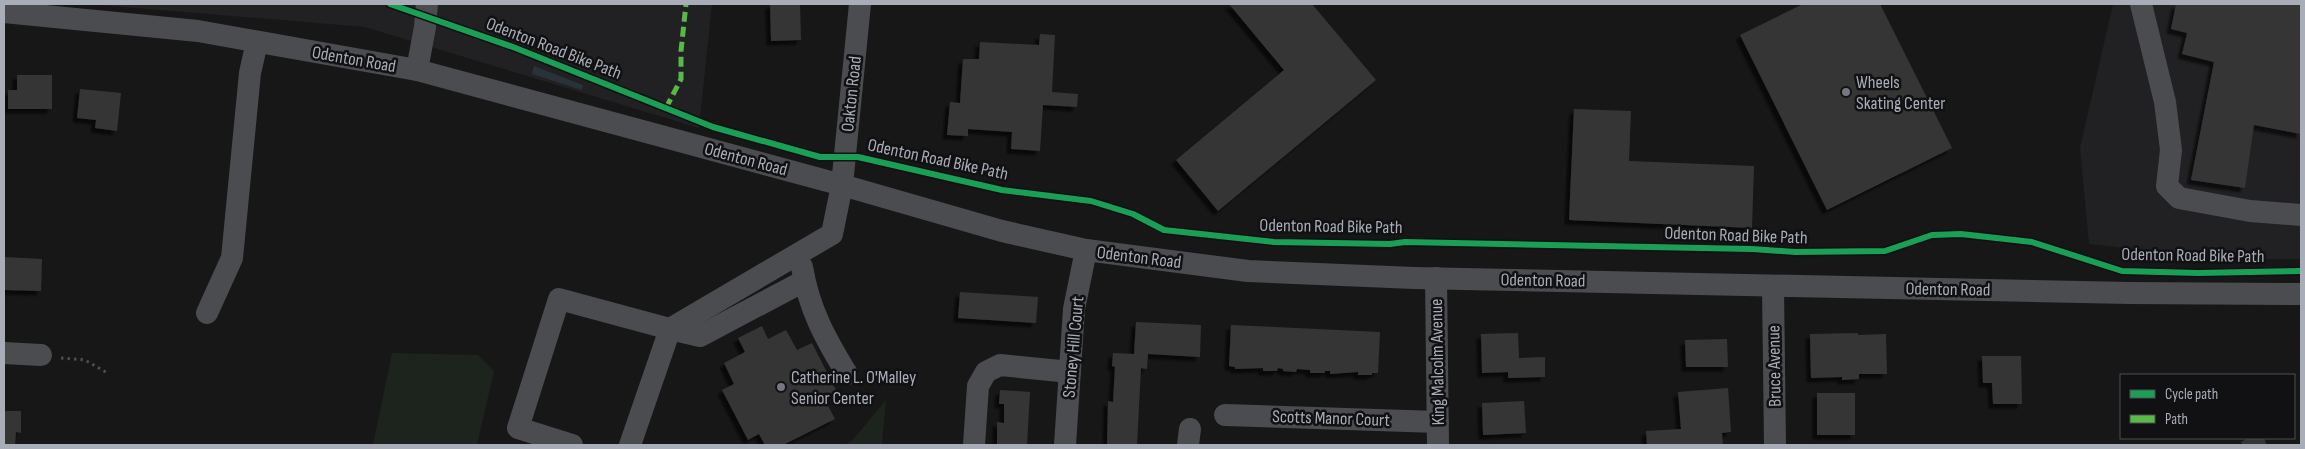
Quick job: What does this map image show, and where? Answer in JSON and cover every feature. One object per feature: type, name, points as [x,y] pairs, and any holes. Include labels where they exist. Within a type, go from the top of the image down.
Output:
[{"type":"street","points":[[417,70],[427,4]]},
{"type":"street","name":"Oakton Road","points":[[670,329],[832,234],[842,184],[860,4]]},
{"type":"street","points":[[2141,4],[2165,102],[2171,150],[2167,186],[2179,198],[2250,211],[2301,214]]},
{"type":"street","name":"Odenton Road","points":[[4,12],[198,31],[417,70],[842,184],[1002,231],[1086,250],[1248,271],[1436,278],[2130,294],[2301,294]]},
{"type":"street","points":[[207,313],[232,258],[250,73],[257,42]]},
{"type":"street","name":"Stoney Hill Court","points":[[1065,445],[1074,310],[1086,250]]},
{"type":"street","points":[[800,254],[806,293],[819,327],[847,374]]},
{"type":"street","name":"King Malcolm Avenue","points":[[1436,278],[1438,445]]},
{"type":"street","points":[[572,445],[518,428],[559,298],[700,336],[804,281]]},
{"type":"street","name":"Bruce Avenue","points":[[1773,286],[1775,445]]},
{"type":"street","points":[[630,445],[670,329]]},
{"type":"street","points":[[4,353],[41,356]]},
{"type":"street","points":[[974,445],[978,386],[986,372],[1000,366],[1070,372]]},
{"type":"street","name":"Scotts Manor Court","points":[[1225,415],[1438,422]]},
{"type":"path","points":[[41,356],[85,360],[109,374]]},
{"type":"shaded area","points":[[88,4],[712,4],[699,128],[365,27]]},
{"type":"shaded area","points":[[2113,4],[2301,4],[2301,259],[2228,259],[2089,244],[2080,148]]},
{"type":"shaded area","points":[[534,66],[583,85],[582,90],[532,74]]},
{"type":"shaded area","points":[[392,353],[478,355],[494,371],[477,445],[373,445]]},
{"type":"shaded area","points":[[886,400],[882,445],[844,445],[852,441]]},
{"type":"building","points":[[770,4],[800,4],[801,40],[771,41]]},
{"type":"building","points":[[1229,4],[1312,4],[1376,80],[1218,211],[1176,160],[1284,70]]},
{"type":"building","name":"Wheels Skating Center","points":[[1803,4],[1880,4],[1952,148],[1827,210],[1740,35]]},
{"type":"building","points":[[2176,4],[2301,4],[2301,134],[2254,125],[2245,188],[2191,180],[2214,62],[2182,54],[2187,33],[2171,29]]},
{"type":"building","points":[[1040,34],[1055,35],[1052,92],[1078,94],[1077,107],[1043,105],[1040,151],[1011,149],[1012,132],[968,129],[968,136],[947,135],[950,102],[960,103],[963,59],[979,59],[980,42],[1039,45]]},
{"type":"building","points":[[17,75],[52,75],[52,109],[8,109],[8,90],[17,90]]},
{"type":"building","points":[[80,89],[121,93],[117,131],[95,128],[96,120],[77,118]]},
{"type":"building","points":[[1574,109],[1631,111],[1629,161],[1754,166],[1752,228],[1569,220]]},
{"type":"building","points":[[4,257],[42,259],[41,291],[4,290]]},
{"type":"building","points":[[960,292],[1038,297],[1036,323],[958,318]]},
{"type":"building","points":[[1136,322],[1201,325],[1200,357],[1148,354],[1147,369],[1141,368],[1137,445],[1107,445],[1108,401],[1113,402],[1115,367],[1112,366],[1113,353],[1134,354]]},
{"type":"building","points":[[1231,325],[1380,332],[1378,373],[1358,375],[1358,372],[1330,374],[1330,371],[1325,371],[1325,373],[1310,373],[1310,370],[1297,369],[1296,372],[1283,371],[1283,369],[1278,368],[1277,371],[1263,371],[1263,368],[1235,369],[1235,367],[1229,366]]},
{"type":"building","name":"Catherine L. O'Malley Senior Center","points":[[762,326],[768,339],[786,330],[797,350],[812,343],[837,392],[824,398],[835,419],[783,445],[765,445],[759,434],[748,440],[722,390],[734,384],[724,363],[745,352],[738,338]]},
{"type":"building","points":[[1518,333],[1519,358],[1545,357],[1545,377],[1508,378],[1508,372],[1482,373],[1481,334]]},
{"type":"building","points":[[1858,333],[1858,335],[1886,334],[1887,374],[1859,374],[1859,379],[1842,380],[1842,377],[1811,378],[1810,334]]},
{"type":"building","points":[[1727,339],[1728,367],[1686,367],[1685,340]]},
{"type":"building","points":[[1982,356],[2021,356],[2022,404],[1993,404],[1992,383],[1983,383]]},
{"type":"building","points":[[1728,388],[1731,432],[1722,433],[1723,445],[1647,445],[1646,431],[1681,429],[1678,392]]},
{"type":"building","points":[[1000,390],[1030,392],[1027,445],[997,445],[997,422],[1004,423],[1004,404],[999,404]]},
{"type":"building","points":[[1817,393],[1855,393],[1855,435],[1817,435]]},
{"type":"building","points":[[1524,401],[1526,433],[1483,435],[1482,403]]},
{"type":"building","points":[[4,411],[21,411],[21,433],[16,432],[15,445],[4,444]]},
{"type":"building","points":[[2247,439],[2264,439],[2267,445],[2242,445],[2241,442]]},
{"type":"marked path","points":[[666,108],[681,79],[681,51],[686,4]]},
{"type":"cycle path","name":"Odenton Road Bike Path","points":[[390,4],[513,47],[713,127],[820,157],[858,157],[1002,190],[1091,201],[1133,214],[1164,230],[1274,242],[1390,244],[1405,242],[1752,249],[1795,252],[1885,251],[1932,235],[1961,234],[2032,242],[2122,271],[2198,273],[2301,271]]},
{"type":"place","name":"Wheels Skating Center","points":[[1846,92]]},
{"type":"place","name":"Catherine L. O'Malley Senior Center","points":[[781,387]]}]
